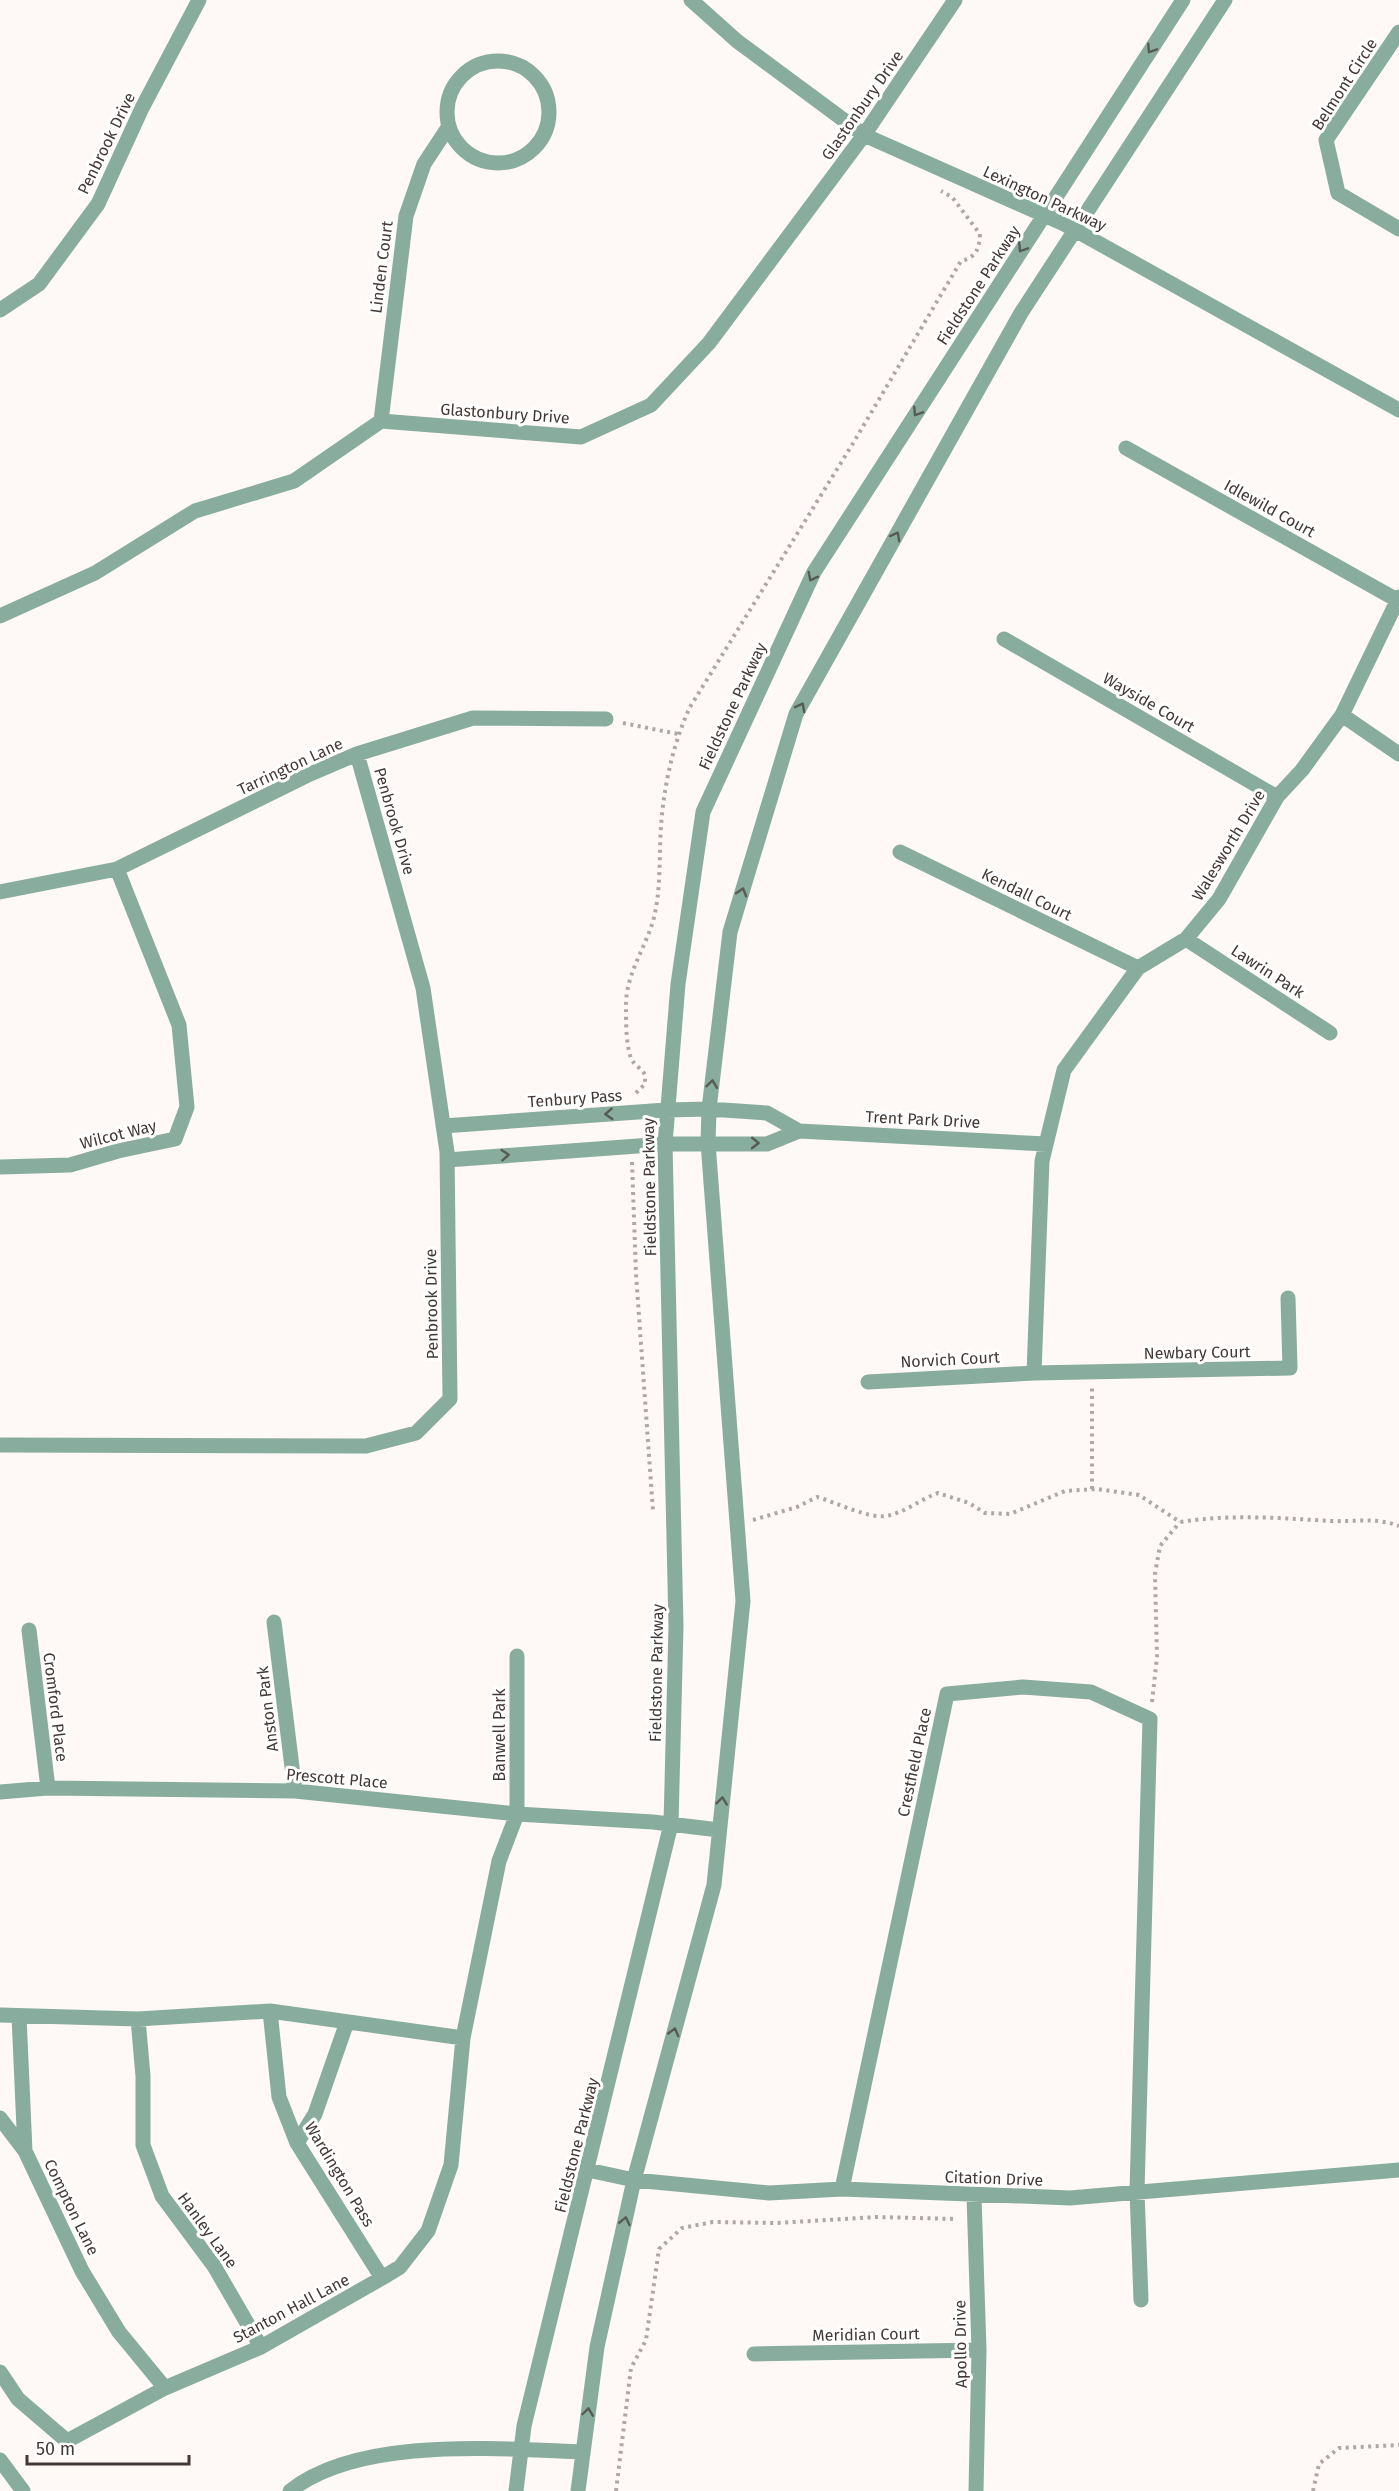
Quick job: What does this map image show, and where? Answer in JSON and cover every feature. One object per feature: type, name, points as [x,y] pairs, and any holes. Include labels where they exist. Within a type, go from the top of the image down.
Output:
[{"type":"street","name":"Penbrook Drive","points":[[0,310],[39,284],[98,204],[142,108],[199,0]]},
{"type":"street","name":"Lexington Parkway","points":[[691,0],[737,41],[864,135],[1076,230],[1399,410]]},
{"type":"street","name":"Glastonbury Drive","points":[[381,422],[580,436],[651,405],[709,343],[864,135],[955,0]]},
{"type":"street","name":"Fieldstone Parkway","points":[[516,2491],[524,2426],[671,1824],[676,1626],[666,1110],[678,984],[703,812],[814,572],[1182,0]]},
{"type":"street","points":[[578,2491],[597,2347],[634,2180],[714,1885],[743,1601],[708,1143],[709,1109],[730,932],[796,714],[1021,313],[1224,0]]},
{"type":"street","name":"Belmont Circle","points":[[1399,32],[1326,140],[1338,194],[1399,229]]},
{"type":"street","points":[[504,61],[520,65],[539,81],[549,104],[549,121],[543,136],[533,150],[518,159],[501,163],[484,162],[468,154],[456,141],[449,126],[447,109],[450,93],[459,79],[472,68],[487,62],[504,61]]},
{"type":"street","name":"Linden Court","points":[[381,422],[405,216],[424,164],[449,126]]},
{"type":"street","points":[[0,616],[95,573],[195,511],[294,481],[381,422]]},
{"type":"street","name":"Idlewild Court","points":[[1126,448],[1398,598]]},
{"type":"street","name":"Walesworth Drive","points":[[1034,1373],[1042,1161],[1064,1070],[1138,968],[1186,939],[1219,899],[1277,797],[1302,770],[1342,715],[1398,598]]},
{"type":"street","name":"Wayside Court","points":[[1004,639],[1277,797]]},
{"type":"street","points":[[1342,715],[1399,754]]},
{"type":"street","name":"Tarrington Lane","points":[[0,892],[117,869],[310,774],[357,754],[473,718],[606,719]]},
{"type":"street","name":"Penbrook Drive","points":[[0,1445],[366,1446],[416,1433],[450,1399],[447,1160],[443,1126],[423,988],[357,754]]},
{"type":"street","name":"Kendall Court","points":[[900,852],[1138,968]]},
{"type":"street","name":"Wilcot Way","points":[[0,1167],[70,1165],[118,1151],[175,1139],[187,1107],[179,1025],[117,869]]},
{"type":"street","name":"Lawrin Park","points":[[1186,939],[1330,1033]]},
{"type":"street","name":"Tenbury Pass","points":[[443,1126],[632,1112],[709,1109]]},
{"type":"street","name":"Trent Park Drive","points":[[709,1109],[767,1113],[799,1131]]},
{"type":"street","name":"Trent Park Drive","points":[[708,1143],[767,1144],[799,1131],[1046,1144]]},
{"type":"street","points":[[447,1160],[632,1146],[708,1143]]},
{"type":"street","name":"Newbary Court","points":[[1034,1373],[1290,1368],[1288,1298]]},
{"type":"street","name":"Norvich Court","points":[[868,1382],[1034,1373]]},
{"type":"street","name":"Anston Park","points":[[274,1622],[295,1791]]},
{"type":"street","name":"Cromford Place","points":[[29,1630],[48,1788]]},
{"type":"street","name":"Banwell Park","points":[[517,1656],[517,1814]]},
{"type":"street","name":"Crestfield Place","points":[[842,2189],[947,1694],[1023,1687],[1091,1692],[1150,1719]]},
{"type":"street","points":[[1142,2300],[1137,2191],[1150,1719]]},
{"type":"street","name":"Prescott Place","points":[[0,1792],[48,1788],[295,1791],[517,1814],[671,1824],[719,1830]]},
{"type":"street","name":"Stanton Hall Lane","points":[[0,2372],[18,2399],[67,2441],[165,2388],[261,2347],[400,2267],[428,2231],[451,2165],[463,2038],[499,1861],[517,1814]]},
{"type":"street","points":[[0,2015],[138,2019],[270,2011],[463,2038]]},
{"type":"street","name":"Wardington Pass","points":[[270,2011],[279,2097],[297,2143],[382,2278]]},
{"type":"street","name":"Compton Lane","points":[[19,2016],[25,2151],[82,2271],[118,2332],[165,2388]]},
{"type":"street","name":"Hanley Lane","points":[[138,2019],[143,2076],[143,2145],[162,2196],[214,2266],[261,2347]]},
{"type":"street","points":[[297,2143],[315,2114],[347,2022]]},
{"type":"street","points":[[0,2118],[25,2151]]},
{"type":"street","name":"Citation Drive","points":[[588,2170],[634,2180],[769,2193],[842,2189],[1070,2198],[1399,2169]]},
{"type":"street","name":"Apollo Drive","points":[[974,2196],[979,2350],[976,2491]]},
{"type":"street","name":"Meridian Court","points":[[753,2354],[979,2350]]},
{"type":"street","points":[[291,2491],[330,2468],[411,2450],[583,2452]]},
{"type":"street","points":[[0,2460],[23,2491]]},
{"type":"path","points":[[632,1112],[632,1096],[645,1084],[645,1075],[631,1059],[626,1007],[628,985],[636,958],[655,915],[659,886],[661,824],[670,765],[678,734],[690,707],[868,420],[936,300],[961,261],[969,259],[979,250],[980,234],[952,197],[938,190]]},
{"type":"path","points":[[606,719],[678,734]]},
{"type":"path","points":[[632,1146],[636,1274],[653,1515]]},
{"type":"path","points":[[1092,1372],[1092,1490]]},
{"type":"path","points":[[743,1522],[797,1507],[817,1497],[846,1505],[869,1516],[886,1516],[938,1493],[969,1503],[985,1513],[1010,1514],[1065,1491],[1092,1490],[1139,1496],[1180,1522],[1208,1518],[1289,1518],[1332,1521],[1383,1520],[1399,1526]]},
{"type":"path","points":[[1150,1719],[1157,1657],[1155,1574],[1160,1546],[1180,1522]]},
{"type":"path","points":[[616,2491],[631,2368],[646,2340],[659,2249],[682,2228],[713,2222],[787,2223],[877,2217],[975,2219]]},
{"type":"path","points":[[1313,2491],[1319,2464],[1339,2448],[1399,2445]]}]
